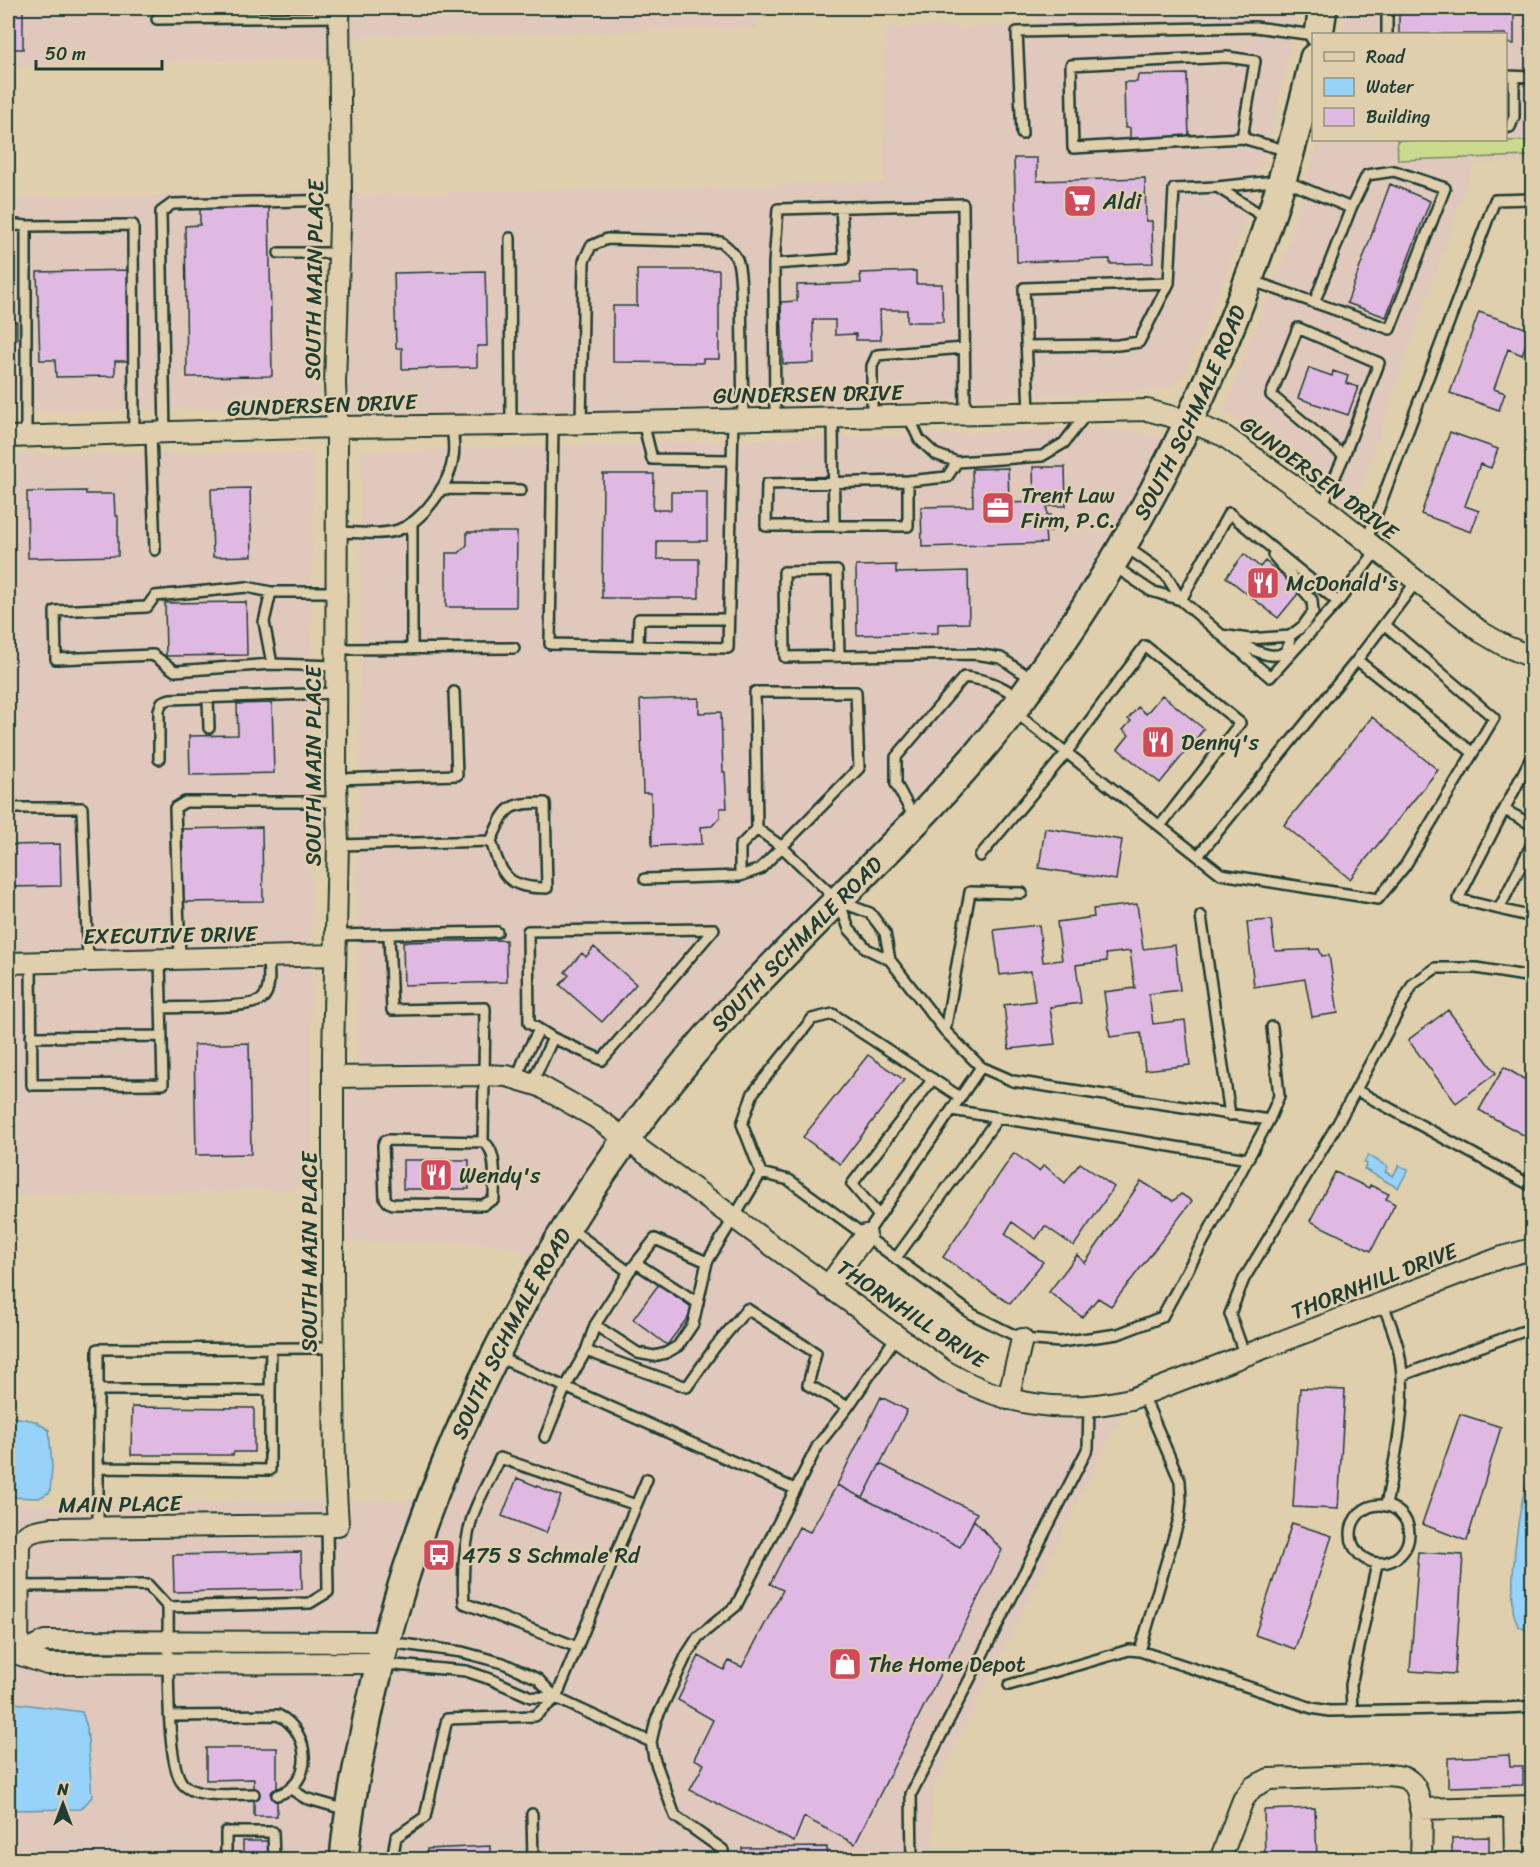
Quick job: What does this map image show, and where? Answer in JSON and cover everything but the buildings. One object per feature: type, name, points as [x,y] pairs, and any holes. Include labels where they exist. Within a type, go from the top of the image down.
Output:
[{"type":"main road","points":[[1319,33],[1323,8]]},
{"type":"main road","name":"SOUTH SCHMALE ROAD","points":[[344,1860],[349,1811],[382,1652],[400,1591],[435,1491],[495,1355],[568,1227],[627,1138],[716,1027],[747,993],[947,788],[1023,697],[1118,555],[1220,357],[1270,221],[1291,152],[1312,67]]},
{"type":"street","name":"SOUTH MAIN PLACE","points":[[332,1525],[335,1475],[334,935],[338,845],[335,384],[341,200],[339,12]]},
{"type":"street","name":"GUNDERSEN DRIVE","points":[[17,437],[337,427],[1147,410],[1188,421],[1224,436],[1322,506],[1481,632],[1505,646],[1533,657]]},
{"type":"street","name":"EXECUTIVE DRIVE","points":[[8,963],[334,955]]},
{"type":"street","name":"THORNHILL DRIVE","points":[[333,1077],[483,1075],[525,1081],[557,1094],[627,1138],[734,1220],[945,1371],[969,1385],[1008,1399],[1042,1406],[1089,1407],[1143,1395],[1502,1257],[1533,1249]]},
{"type":"street","points":[[827,1287],[866,1235]]},
{"type":"street","points":[[1008,1399],[1023,1339]]},
{"type":"street","name":"MAIN PLACE","points":[[13,1654],[19,1544],[22,1537],[31,1531],[98,1527],[332,1525]]},
{"type":"street","points":[[13,1654],[45,1641],[169,1641],[382,1652]]},
{"type":"street","points":[[13,1654],[47,1664],[169,1665],[382,1652]]},
{"type":"street","points":[[1220,1860],[1243,1800],[1253,1787],[1269,1779],[1388,1775],[1402,1776],[1411,1782],[1418,1792],[1421,1860]]},
{"type":"street","points":[[1420,1809],[1523,1806],[1515,1860]]},
{"type":"lane","points":[[1387,33],[1388,8]]},
{"type":"lane","points":[[157,19],[339,12]]},
{"type":"lane","points":[[1022,134],[1017,32],[1255,27],[1312,35]]},
{"type":"lane","points":[[1242,138],[1255,61],[1227,57],[1071,65],[1073,148],[1242,138],[1291,152]]},
{"type":"lane","points":[[1507,128],[1510,127],[1514,117],[1510,77],[1533,77]]},
{"type":"lane","points":[[1249,280],[1314,303],[1390,328],[1445,188],[1394,171],[1367,175],[1351,208],[1314,303]]},
{"type":"lane","points":[[1026,346],[1118,345],[1139,342],[1169,283],[1174,189],[1217,188],[1283,180],[1351,208]]},
{"type":"lane","points":[[1217,188],[1270,221]]},
{"type":"lane","points":[[1118,555],[1166,575],[1181,600],[1270,677],[1338,602],[1372,546],[1495,200],[1533,199]]},
{"type":"lane","points":[[150,434],[161,212],[172,204],[341,200]]},
{"type":"lane","points":[[775,419],[774,264],[778,209],[841,207],[963,204],[965,414]]},
{"type":"lane","points":[[774,264],[844,259],[841,207]]},
{"type":"lane","points":[[8,224],[26,226],[133,225],[150,434],[155,550]]},
{"type":"lane","points":[[17,437],[26,226]]},
{"type":"lane","points":[[510,238],[511,425]]},
{"type":"lane","points":[[553,424],[550,644],[728,648],[732,460],[738,420],[741,288],[736,253],[721,242],[607,239],[591,246],[584,261],[581,423]]},
{"type":"lane","points":[[279,253],[339,253]]},
{"type":"lane","points":[[1029,413],[1024,288],[1169,283]]},
{"type":"lane","points":[[1322,506],[1344,456],[1379,363],[1298,328],[1271,395],[1344,456]]},
{"type":"lane","points":[[872,416],[872,366],[878,355],[964,348]]},
{"type":"lane","points":[[908,415],[919,439],[935,454],[957,462],[1042,456],[1064,443],[1089,411]]},
{"type":"lane","points":[[833,417],[834,526]]},
{"type":"lane","points":[[643,422],[652,459],[732,460]]},
{"type":"lane","points":[[337,532],[397,531],[412,523],[441,489],[453,458],[452,426]]},
{"type":"lane","points":[[908,481],[908,526],[766,526],[767,484],[908,481],[947,477],[957,462]]},
{"type":"lane","points":[[441,489],[521,490]]},
{"type":"lane","points":[[1181,600],[1229,513],[1338,602]]},
{"type":"lane","points":[[412,523],[412,649]]},
{"type":"lane","points":[[1221,635],[1248,639],[1290,636],[1303,626],[1313,612],[1312,600],[1256,536]]},
{"type":"lane","points":[[1118,555],[1151,591],[1181,600]]},
{"type":"lane","points":[[839,656],[837,571],[784,572],[785,657],[975,654],[1001,658],[1023,697],[1066,753],[1221,874],[1378,899],[1405,866],[1494,718],[1384,624]]},
{"type":"lane","points":[[1198,856],[1357,660],[1416,582]]},
{"type":"lane","points":[[337,592],[271,592],[247,587],[155,596],[147,607],[55,611],[56,659],[153,655],[175,671],[272,664],[412,649],[514,648]]},
{"type":"lane","points":[[271,592],[264,622],[272,664]]},
{"type":"lane","points":[[638,646],[639,619],[728,619]]},
{"type":"lane","points":[[1221,635],[1270,657],[1281,654],[1289,644],[1290,636]]},
{"type":"lane","points":[[980,856],[1066,753],[1145,646],[1240,723],[1160,826]]},
{"type":"lane","points":[[1357,660],[1473,753]]},
{"type":"lane","points":[[916,821],[896,784],[896,757],[964,677],[987,680],[1023,697]]},
{"type":"lane","points":[[336,779],[456,776],[454,692]]},
{"type":"lane","points":[[645,879],[740,876],[760,869],[859,768],[856,692],[755,692],[758,829],[740,846],[740,876]]},
{"type":"lane","points":[[159,759],[159,710],[162,702],[170,699],[337,693]]},
{"type":"lane","points":[[208,698],[209,728]]},
{"type":"lane","points":[[1533,756],[1458,899],[1533,916]]},
{"type":"lane","points":[[31,963],[32,1085],[163,1084],[162,1008],[170,960],[175,808],[185,802],[336,802]]},
{"type":"lane","points":[[521,803],[545,803],[547,888],[526,888],[513,882],[498,865],[491,841],[507,809],[521,803]]},
{"type":"lane","points":[[8,808],[82,808],[88,962]]},
{"type":"lane","points":[[1505,810],[1533,825]]},
{"type":"lane","points":[[758,829],[782,847],[838,901],[870,913],[885,933],[890,960]]},
{"type":"lane","points":[[338,845],[491,841]]},
{"type":"lane","points":[[1499,909],[1533,844]]},
{"type":"lane","points":[[945,1031],[970,892],[1022,893]]},
{"type":"lane","points":[[838,901],[849,929],[867,949],[890,960],[945,1031],[981,1067],[1013,1081],[1269,1120]]},
{"type":"lane","points":[[1201,916],[1230,1114]]},
{"type":"lane","points":[[714,929],[602,1060],[553,1038],[529,1023],[528,931],[714,929]]},
{"type":"lane","points":[[334,935],[497,932]]},
{"type":"lane","points":[[389,935],[392,1010],[485,1008],[483,1142]]},
{"type":"lane","points":[[162,1008],[257,1003],[267,991],[268,957]]},
{"type":"lane","points":[[1245,1356],[1230,1314],[1244,1279],[1303,1183],[1413,984],[1436,968],[1476,968],[1533,977]]},
{"type":"lane","points":[[761,1173],[742,1124],[753,1093],[812,1019],[833,1014],[960,1097]]},
{"type":"lane","points":[[761,1173],[789,1180],[972,1314],[1023,1339],[1060,1342],[1118,1334],[1162,1317],[1269,1120],[1279,1096],[1272,1027]]},
{"type":"lane","points":[[525,1081],[526,1054],[539,1030]]},
{"type":"lane","points":[[31,1037],[162,1036]]},
{"type":"lane","points":[[525,1081],[553,1038]]},
{"type":"lane","points":[[866,1235],[981,1067]]},
{"type":"lane","points":[[879,1216],[852,1184],[933,1079]]},
{"type":"lane","points":[[1356,1090],[1533,1186]]},
{"type":"lane","points":[[952,1110],[1248,1160]]},
{"type":"lane","points":[[896,1258],[998,1118]]},
{"type":"lane","points":[[385,1141],[483,1142],[491,1148],[495,1173],[494,1199],[489,1202],[483,1205],[393,1204],[385,1198],[385,1141]]},
{"type":"lane","points":[[595,1324],[638,1353],[654,1356],[666,1353],[678,1346],[693,1324],[707,1262],[761,1173]]},
{"type":"lane","points":[[568,1227],[629,1272]]},
{"type":"lane","points":[[545,1437],[565,1388],[586,1351],[595,1324],[629,1272],[655,1239],[707,1262]]},
{"type":"lane","points":[[636,1263],[698,1303]]},
{"type":"lane","points":[[1383,1303],[1399,1349],[1403,1405],[1386,1506]]},
{"type":"lane","points":[[586,1351],[687,1387],[715,1347],[747,1309],[816,1353],[808,1385],[848,1407]]},
{"type":"lane","points":[[1402,1375],[1533,1329]]},
{"type":"lane","points":[[723,1860],[723,1850],[675,1816],[654,1758],[651,1742],[656,1719],[687,1654],[698,1637],[736,1606],[818,1445],[848,1407],[896,1337]]},
{"type":"lane","points":[[98,1468],[270,1470],[271,1348]]},
{"type":"lane","points":[[98,1527],[100,1390],[98,1349],[333,1348]]},
{"type":"lane","points":[[495,1355],[795,1489]]},
{"type":"lane","points":[[100,1390],[270,1390]]},
{"type":"lane","points":[[1140,1651],[1179,1519],[1181,1501],[1180,1481],[1143,1395]]},
{"type":"lane","points":[[912,1860],[911,1794],[1088,1448],[1089,1407]]},
{"type":"lane","points":[[577,1647],[464,1603],[463,1576],[466,1546],[473,1517],[500,1458],[636,1505]]},
{"type":"lane","points":[[392,1860],[396,1837],[425,1817],[447,1719],[535,1716],[556,1698],[647,1479]]},
{"type":"lane","points":[[1377,1505],[1386,1506],[1396,1509],[1403,1516],[1410,1534],[1404,1553],[1387,1563],[1377,1564],[1360,1556],[1354,1548],[1351,1530],[1360,1513],[1377,1505]]},
{"type":"lane","points":[[168,1607],[310,1603],[328,1592],[332,1525]]},
{"type":"lane","points":[[1352,1711],[1351,1685],[1377,1564]]},
{"type":"lane","points":[[18,1586],[148,1586],[168,1607],[169,1716],[176,1770],[183,1784],[202,1794],[254,1794]]},
{"type":"lane","points":[[1009,1685],[1129,1650],[1140,1651],[1312,1708],[1329,1711],[1504,1708],[1525,1707],[1533,1703]]},
{"type":"lane","points":[[382,1652],[466,1671],[531,1697],[556,1698]]},
{"type":"lane","points":[[382,1652],[481,1656],[538,1679],[556,1698],[651,1742]]},
{"type":"lane","points":[[169,1716],[279,1715],[284,1718],[293,1726],[301,1740],[304,1770],[297,1783],[287,1792],[277,1795]]},
{"type":"lane","points":[[291,1788],[305,1798],[349,1811]]},
{"type":"lane","points":[[532,1814],[533,1860]]},
{"type":"lane","points":[[226,1860],[226,1832],[273,1832],[274,1859],[288,1860]]},
{"type":"shaded area","points":[[8,8],[330,8],[329,59],[8,66]]},
{"type":"shaded area","points":[[347,8],[756,8],[756,28],[346,38]]},
{"type":"shaded area","points":[[1037,8],[1298,8],[1274,123],[1235,250],[1185,375],[1168,388],[1153,391],[345,424],[350,195],[884,182],[885,27],[1037,26]]},
{"type":"shaded area","points":[[1346,8],[1532,8],[1532,162],[1474,163],[1352,512],[1224,410],[1289,243],[1318,141],[1507,141],[1507,33],[1342,33]]},
{"type":"shaded area","points":[[314,191],[319,406],[8,413],[8,198]]},
{"type":"shaded area","points":[[1107,428],[1173,437],[1014,707],[622,1133],[542,1082],[358,1070],[361,452]]},
{"type":"shaded area","points":[[312,452],[311,1190],[8,1196],[8,455]]},
{"type":"shaded area","points":[[490,1080],[542,1093],[615,1142],[542,1262],[502,1244],[339,1241],[342,1115],[347,1082]]},
{"type":"shaded area","points":[[624,1146],[1004,1402],[1127,1404],[933,1791],[933,1859],[352,1860],[391,1648],[443,1495],[503,1356]]},
{"type":"shaded area","points":[[8,1493],[17,1504],[428,1500],[341,1859],[8,1859]]},
{"type":"green space","points":[[1397,141],[1532,141],[1532,156],[1398,160]]},
{"type":"water","points":[[1368,1155],[1388,1167],[1385,1172],[1393,1176],[1399,1165],[1408,1170],[1398,1188],[1364,1169],[1367,1164],[1364,1162]]},
{"type":"water","points":[[8,1416],[35,1421],[49,1430],[52,1467],[50,1492],[39,1498],[8,1497]]},
{"type":"water","points":[[1532,1468],[1532,1627],[1526,1630],[1518,1626],[1514,1612],[1513,1576],[1519,1517]]},
{"type":"water","points":[[8,1702],[82,1712],[87,1727],[92,1797],[81,1809],[8,1810]]},
{"type":"place","name":"Aldi","points":[[1080,201]]},
{"type":"place","name":"Trent Law Firm, P.C.","points":[[998,508]]},
{"type":"place","name":"McDonald's","points":[[1263,583]]},
{"type":"place","name":"Denny's","points":[[1158,742]]},
{"type":"place","name":"Wendy's","points":[[436,1175]]},
{"type":"place","name":"475 S Schmale Rd","points":[[439,1555]]},
{"type":"place","name":"The Home Depot","points":[[845,1664]]}]
